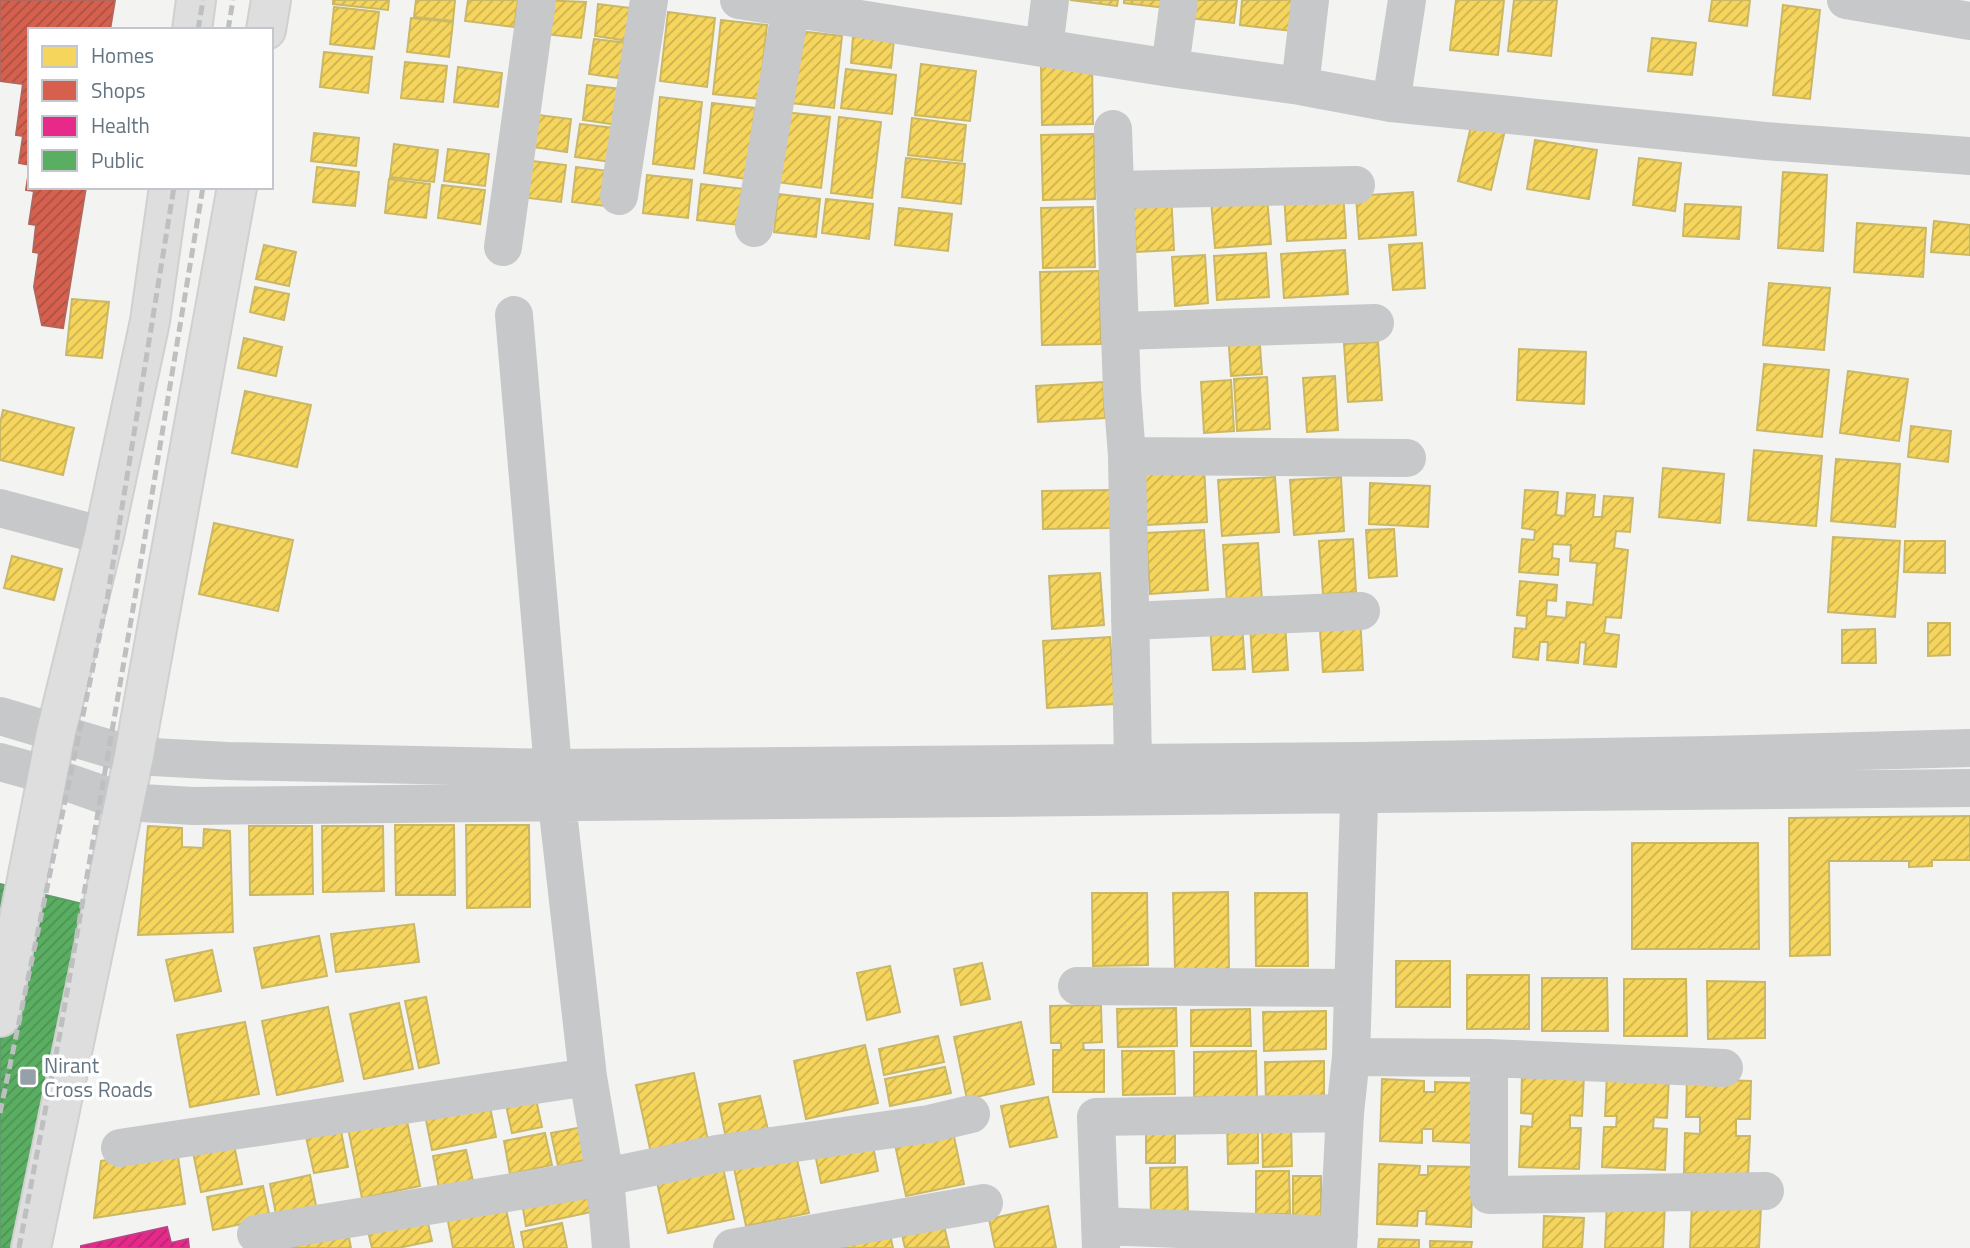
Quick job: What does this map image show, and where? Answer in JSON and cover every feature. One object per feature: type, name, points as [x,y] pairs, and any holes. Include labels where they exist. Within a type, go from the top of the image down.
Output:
[{"type":"main road","points":[[191,28],[196,0]]},
{"type":"main road","points":[[266,28],[271,0]]},
{"type":"main road","points":[[0,1017],[56,732],[104,536],[150,321],[169,189]]},
{"type":"main road","points":[[31,1248],[134,756],[237,189]]},
{"type":"street","points":[[503,247],[537,0]]},
{"type":"street","points":[[619,197],[649,0]]},
{"type":"street","points":[[739,0],[792,4],[1044,48],[1300,86],[1391,103],[1765,141],[1970,156]]},
{"type":"street","points":[[1044,48],[1049,0]]},
{"type":"street","points":[[1170,68],[1179,0]]},
{"type":"street","points":[[1300,86],[1310,0]]},
{"type":"street","points":[[1391,103],[1407,0]]},
{"type":"street","points":[[1846,0],[1970,21]]},
{"type":"street","points":[[754,228],[792,4]]},
{"type":"street","points":[[1113,129],[1127,456],[1133,761]]},
{"type":"street","points":[[1115,190],[1356,184]]},
{"type":"street","points":[[514,315],[554,785],[587,1077],[605,1177],[611,1248]]},
{"type":"street","points":[[1120,331],[1375,323]]},
{"type":"street","points":[[1127,456],[1407,458]]},
{"type":"street","points":[[0,508],[104,536]]},
{"type":"street","points":[[1130,621],[1361,611]]},
{"type":"street","points":[[0,716],[134,756],[554,785],[1360,778],[1970,788]]},
{"type":"street","points":[[0,762],[124,802],[193,807],[554,785],[1133,761],[1360,778],[1711,755],[1970,748]]},
{"type":"street","points":[[1345,1113],[1096,1117],[1101,1237],[1338,1242],[1351,1057],[1360,778]]},
{"type":"street","points":[[1077,986],[1353,988]]},
{"type":"street","points":[[1351,1057],[1489,1058],[1724,1068]]},
{"type":"street","points":[[1489,1058],[1489,1195],[1765,1191]]},
{"type":"street","points":[[120,1148],[587,1077]]},
{"type":"street","points":[[256,1234],[605,1177],[716,1154],[929,1124],[971,1114]]},
{"type":"street","points":[[732,1248],[984,1203]]},
{"type":"building: Homes","points":[[333,0],[389,0],[388,10],[333,4]]},
{"type":"building: Homes","points":[[416,0],[455,0],[453,21],[414,17]]},
{"type":"building: Homes","points":[[468,0],[518,0],[514,27],[465,21]]},
{"type":"building: Homes","points":[[540,0],[586,2],[581,38],[536,33]]},
{"type":"building: Homes","points":[[1070,0],[1118,0],[1117,6]]},
{"type":"building: Homes","points":[[1124,0],[1167,0],[1166,8],[1124,3]]},
{"type":"building: Homes","points":[[1191,0],[1237,0],[1234,23],[1189,18]]},
{"type":"building: Homes","points":[[1242,0],[1296,0],[1292,31],[1240,25]]},
{"type":"building: Homes","points":[[1456,0],[1504,0],[1498,55],[1450,50]]},
{"type":"building: Homes","points":[[1514,0],[1557,0],[1551,56],[1508,51]]},
{"type":"building: Homes","points":[[1712,0],[1750,0],[1747,26],[1709,21]]},
{"type":"building: Homes","points":[[598,4],[639,9],[635,42],[595,36]]},
{"type":"building: Homes","points":[[1783,5],[1820,10],[1810,99],[1773,95]]},
{"type":"building: Homes","points":[[334,7],[379,12],[374,49],[330,44]]},
{"type":"building: Homes","points":[[668,12],[715,18],[707,87],[660,81]]},
{"type":"building: Homes","points":[[411,18],[453,22],[449,57],[407,52]]},
{"type":"building: Homes","points":[[721,20],[767,25],[759,99],[713,94]]},
{"type":"building: Homes","points":[[799,31],[842,36],[834,108],[791,103]]},
{"type":"building: Homes","points":[[853,36],[894,40],[891,68],[851,63]]},
{"type":"building: Homes","points":[[1652,38],[1696,43],[1692,75],[1648,71]]},
{"type":"building: Homes","points":[[594,39],[636,44],[632,80],[589,74]]},
{"type":"building: Homes","points":[[324,52],[372,57],[368,93],[320,87]]},
{"type":"building: Homes","points":[[405,62],[447,66],[443,102],[401,98]]},
{"type":"building: Homes","points":[[921,64],[976,71],[970,121],[915,115]]},
{"type":"building: Homes","points":[[1092,64],[1093,124],[1042,125],[1041,65]]},
{"type":"building: Homes","points":[[458,67],[502,73],[498,107],[454,102]]},
{"type":"building: Homes","points":[[846,69],[896,75],[892,114],[841,108]]},
{"type":"building: Homes","points":[[587,85],[629,90],[625,126],[583,120]]},
{"type":"building: Homes","points":[[660,97],[702,102],[694,169],[653,164]]},
{"type":"building: Homes","points":[[712,103],[755,108],[747,179],[704,173]]},
{"type":"building: Homes","points":[[784,112],[830,117],[821,188],[776,182]]},
{"type":"building: Homes","points":[[530,114],[571,119],[567,152],[526,146]]},
{"type":"building: Homes","points":[[839,117],[881,122],[872,198],[831,193]]},
{"type":"building: Homes","points":[[912,118],[966,125],[962,161],[908,155]]},
{"type":"building: Homes","points":[[1472,122],[1505,130],[1491,190],[1458,181]]},
{"type":"building: Homes","points":[[580,124],[623,129],[619,163],[575,157]]},
{"type":"building: Homes","points":[[314,133],[359,138],[356,166],[311,161]]},
{"type":"building: Homes","points":[[1094,134],[1095,199],[1043,200],[1041,135]]},
{"type":"building: Homes","points":[[1535,140],[1597,150],[1589,199],[1527,189]]},
{"type":"building: Homes","points":[[394,144],[438,150],[434,182],[390,177]]},
{"type":"building: Homes","points":[[448,149],[489,154],[485,186],[444,181]]},
{"type":"building: Homes","points":[[906,158],[965,164],[961,204],[902,197]]},
{"type":"building: Homes","points":[[1639,158],[1681,163],[1675,211],[1633,205]]},
{"type":"building: Homes","points":[[524,160],[566,165],[561,202],[520,197]]},
{"type":"building: Homes","points":[[317,167],[359,172],[355,206],[313,202]]},
{"type":"building: Homes","points":[[576,167],[617,172],[613,207],[572,202]]},
{"type":"building: Homes","points":[[1783,172],[1827,175],[1823,251],[1778,248]]},
{"type":"building: Homes","points":[[647,175],[692,180],[688,218],[643,213]]},
{"type":"building: Homes","points":[[389,179],[430,184],[426,218],[385,213]]},
{"type":"building: Homes","points":[[701,184],[743,189],[739,225],[697,220]]},
{"type":"building: Homes","points":[[442,185],[485,190],[480,224],[438,218]]},
{"type":"building: Homes","points":[[1343,191],[1346,238],[1287,241],[1284,194]]},
{"type":"building: Homes","points":[[1413,192],[1416,235],[1359,239],[1356,196]]},
{"type":"building: Homes","points":[[1171,193],[1174,250],[1136,252],[1132,196]]},
{"type":"building: Homes","points":[[778,194],[820,199],[816,237],[774,232]]},
{"type":"building: Homes","points":[[1267,197],[1271,244],[1215,248],[1211,200]]},
{"type":"building: Homes","points":[[826,199],[873,204],[869,239],[822,233]]},
{"type":"building: Homes","points":[[1685,204],[1741,207],[1739,239],[1683,236]]},
{"type":"building: Homes","points":[[1093,207],[1095,267],[1043,268],[1041,208]]},
{"type":"building: Homes","points":[[899,208],[952,214],[948,251],[895,245]]},
{"type":"building: Homes","points":[[1934,221],[1970,225],[1970,255],[1931,252]]},
{"type":"building: Homes","points":[[1857,223],[1926,228],[1923,277],[1854,272]]},
{"type":"building: Homes","points":[[1422,243],[1425,288],[1393,290],[1389,245]]},
{"type":"building: Homes","points":[[264,245],[296,252],[289,286],[256,279]]},
{"type":"building: Homes","points":[[1345,250],[1348,294],[1284,298],[1281,254]]},
{"type":"building: Homes","points":[[1266,253],[1269,297],[1217,300],[1214,256]]},
{"type":"building: Homes","points":[[1205,255],[1208,303],[1175,306],[1172,257]]},
{"type":"building: Homes","points":[[1099,271],[1101,344],[1042,345],[1040,272]]},
{"type":"building: Homes","points":[[1769,283],[1830,288],[1824,350],[1763,345]]},
{"type":"building: Homes","points":[[255,287],[289,294],[284,320],[250,312]]},
{"type":"building: Homes","points":[[72,299],[109,302],[102,358],[66,355]]},
{"type":"building: Homes","points":[[1259,331],[1262,374],[1231,376],[1228,333]]},
{"type":"building: Homes","points":[[244,338],[282,347],[276,376],[238,368]]},
{"type":"building: Homes","points":[[1378,342],[1382,400],[1348,402],[1344,344]]},
{"type":"building: Homes","points":[[1519,349],[1586,352],[1584,404],[1517,400]]},
{"type":"building: Homes","points":[[1764,364],[1829,370],[1822,437],[1757,430]]},
{"type":"building: Homes","points":[[1848,371],[1908,379],[1899,441],[1840,433]]},
{"type":"building: Homes","points":[[1335,376],[1338,430],[1307,432],[1303,378]]},
{"type":"building: Homes","points":[[1267,377],[1270,429],[1237,431],[1234,379]]},
{"type":"building: Homes","points":[[1231,380],[1234,431],[1204,433],[1201,382]]},
{"type":"building: Homes","points":[[1103,382],[1105,418],[1038,422],[1036,386]]},
{"type":"building: Homes","points":[[245,391],[311,405],[297,467],[232,453]]},
{"type":"building: Homes","points":[[3,410],[74,428],[63,475],[0,460],[0,424]]},
{"type":"building: Homes","points":[[1911,426],[1951,431],[1948,462],[1908,457]]},
{"type":"building: Homes","points":[[1754,450],[1822,456],[1816,526],[1748,520]]},
{"type":"building: Homes","points":[[1836,459],[1900,464],[1895,527],[1831,521]]},
{"type":"building: Homes","points":[[1204,466],[1207,522],[1146,525],[1143,469]]},
{"type":"building: Homes","points":[[1663,468],[1724,474],[1720,523],[1659,517]]},
{"type":"building: Homes","points":[[1275,477],[1279,532],[1222,536],[1218,480]]},
{"type":"building: Homes","points":[[1341,477],[1344,531],[1294,535],[1290,480]]},
{"type":"building: Homes","points":[[1370,483],[1430,486],[1428,527],[1369,524]]},
{"type":"building: Homes","points":[[1110,490],[1111,528],[1043,529],[1042,491]]},
{"type":"building: Homes","points":[[1525,490],[1558,492],[1556,515],[1565,516],[1567,493],[1595,495],[1593,517],[1602,517],[1604,496],[1633,498],[1630,532],[1616,531],[1614,548],[1628,550],[1621,618],[1606,617],[1604,633],[1619,635],[1616,667],[1584,664],[1586,643],[1580,642],[1578,663],[1547,660],[1548,642],[1540,642],[1538,660],[1513,657],[1515,628],[1526,629],[1527,616],[1517,615],[1520,581],[1557,585],[1556,601],[1547,600],[1546,616],[1566,618],[1567,602],[1593,605],[1597,563],[1570,561],[1571,545],[1553,544],[1552,558],[1559,559],[1558,575],[1519,572],[1522,539],[1534,540],[1535,530],[1522,528]]},
{"type":"building: Homes","points":[[214,523],[293,540],[278,611],[199,594]]},
{"type":"building: Homes","points":[[1394,529],[1397,576],[1369,578],[1366,530]]},
{"type":"building: Homes","points":[[1204,530],[1208,590],[1150,594],[1146,533]]},
{"type":"building: Homes","points":[[1833,537],[1900,541],[1895,617],[1828,612]]},
{"type":"building: Homes","points":[[1353,539],[1356,592],[1323,594],[1319,541]]},
{"type":"building: Homes","points":[[1905,541],[1945,541],[1945,573],[1904,572]]},
{"type":"building: Homes","points":[[1258,543],[1262,601],[1227,603],[1223,545]]},
{"type":"building: Homes","points":[[12,556],[62,569],[54,600],[4,588]]},
{"type":"building: Homes","points":[[1100,573],[1104,625],[1052,629],[1049,576]]},
{"type":"building: Homes","points":[[1360,615],[1363,670],[1323,672],[1319,617]]},
{"type":"building: Homes","points":[[1242,623],[1245,669],[1213,670],[1210,625]]},
{"type":"building: Homes","points":[[1285,623],[1288,670],[1253,672],[1250,625]]},
{"type":"building: Homes","points":[[1928,623],[1950,623],[1950,655],[1928,656]]},
{"type":"building: Homes","points":[[1875,629],[1876,663],[1842,663],[1842,630]]},
{"type":"building: Homes","points":[[1110,637],[1115,704],[1047,708],[1043,641]]},
{"type":"building: Homes","points":[[1970,816],[1970,860],[1932,860],[1932,866],[1909,867],[1909,861],[1829,861],[1830,955],[1790,956],[1789,818]]},
{"type":"building: Homes","points":[[395,825],[454,825],[455,895],[396,895]]},
{"type":"building: Homes","points":[[466,825],[529,825],[530,907],[467,908]]},
{"type":"building: Homes","points":[[148,826],[182,828],[182,847],[203,848],[204,829],[230,831],[233,932],[138,935]]},
{"type":"building: Homes","points":[[249,826],[312,826],[313,894],[250,895]]},
{"type":"building: Homes","points":[[322,826],[383,826],[384,891],[323,892]]},
{"type":"building: Homes","points":[[1632,843],[1758,843],[1759,949],[1632,949]]},
{"type":"building: Homes","points":[[1228,892],[1229,970],[1175,971],[1173,893]]},
{"type":"building: Homes","points":[[1092,893],[1147,893],[1148,965],[1093,966]]},
{"type":"building: Homes","points":[[1255,893],[1307,893],[1308,966],[1256,966]]},
{"type":"building: Homes","points":[[414,924],[419,962],[336,972],[331,934]]},
{"type":"building: Homes","points":[[319,936],[327,976],[262,988],[254,948]]},
{"type":"building: Homes","points":[[212,950],[221,991],[175,1001],[166,960]]},
{"type":"building: Homes","points":[[1396,961],[1450,961],[1450,1007],[1396,1007]]},
{"type":"building: Homes","points":[[982,963],[990,999],[961,1005],[954,969]]},
{"type":"building: Homes","points":[[890,966],[900,1012],[867,1020],[857,973]]},
{"type":"building: Homes","points":[[1467,975],[1529,975],[1529,1029],[1467,1029]]},
{"type":"building: Homes","points":[[1542,978],[1607,978],[1608,1031],[1542,1031]]},
{"type":"building: Homes","points":[[1624,979],[1686,979],[1687,1036],[1624,1036]]},
{"type":"building: Homes","points":[[1707,981],[1765,982],[1765,1038],[1708,1039]]},
{"type":"building: Homes","points":[[426,997],[439,1063],[419,1068],[405,1001]]},
{"type":"building: Homes","points":[[399,1003],[413,1069],[364,1079],[350,1014]]},
{"type":"building: Homes","points":[[1101,1005],[1102,1042],[1083,1043],[1084,1050],[1104,1050],[1104,1092],[1053,1092],[1053,1050],[1061,1050],[1061,1043],[1051,1043],[1050,1006]]},
{"type":"building: Homes","points":[[328,1007],[343,1081],[277,1095],[262,1021]]},
{"type":"building: Homes","points":[[1176,1008],[1177,1046],[1118,1047],[1117,1009]]},
{"type":"building: Homes","points":[[1250,1009],[1251,1046],[1191,1046],[1191,1010]]},
{"type":"building: Homes","points":[[1326,1011],[1326,1049],[1264,1051],[1263,1012]]},
{"type":"building: Homes","points":[[245,1022],[259,1094],[190,1107],[177,1035]]},
{"type":"building: Homes","points":[[1021,1022],[1034,1084],[967,1099],[954,1037]]},
{"type":"building: Homes","points":[[938,1036],[944,1062],[884,1075],[879,1049]]},
{"type":"building: Homes","points":[[865,1045],[878,1103],[806,1119],[794,1061]]},
{"type":"building: Homes","points":[[1122,1051],[1174,1051],[1175,1094],[1123,1095]]},
{"type":"building: Homes","points":[[1256,1051],[1257,1097],[1194,1097],[1194,1052]]},
{"type":"building: Homes","points":[[1324,1061],[1324,1102],[1266,1102],[1265,1062]]},
{"type":"building: Homes","points":[[945,1067],[951,1093],[890,1106],[885,1079]]},
{"type":"building: Homes","points":[[1522,1072],[1584,1075],[1582,1116],[1570,1115],[1570,1128],[1581,1128],[1579,1169],[1519,1167],[1521,1126],[1532,1127],[1533,1114],[1521,1113]]},
{"type":"building: Homes","points":[[694,1073],[708,1141],[651,1153],[636,1085]]},
{"type":"building: Homes","points":[[1607,1074],[1669,1076],[1667,1118],[1654,1117],[1653,1128],[1667,1129],[1665,1170],[1602,1167],[1604,1127],[1616,1127],[1617,1116],[1605,1116]]},
{"type":"building: Homes","points":[[1382,1079],[1424,1081],[1424,1092],[1435,1092],[1435,1082],[1477,1083],[1474,1143],[1433,1141],[1433,1129],[1422,1129],[1422,1143],[1380,1141]]},
{"type":"building: Homes","points":[[1687,1079],[1751,1081],[1750,1119],[1736,1119],[1736,1136],[1750,1136],[1748,1176],[1684,1173],[1685,1133],[1700,1134],[1700,1117],[1686,1117]]},
{"type":"building: Homes","points":[[534,1090],[542,1127],[512,1133],[504,1096]]},
{"type":"building: Homes","points":[[760,1096],[768,1130],[726,1138],[719,1104]]},
{"type":"building: Homes","points":[[488,1097],[496,1137],[432,1150],[424,1110]]},
{"type":"building: Homes","points":[[1048,1097],[1057,1137],[1010,1147],[1001,1106]]},
{"type":"building: Homes","points":[[405,1111],[420,1186],[362,1198],[347,1123]]},
{"type":"building: Homes","points":[[339,1121],[348,1167],[314,1173],[304,1128]]},
{"type":"building: Homes","points":[[1258,1122],[1258,1163],[1228,1164],[1227,1123]]},
{"type":"building: Homes","points":[[1146,1123],[1175,1123],[1175,1163],[1146,1163]]},
{"type":"building: Homes","points":[[1262,1123],[1291,1123],[1292,1166],[1263,1167]]},
{"type":"building: Homes","points":[[583,1127],[589,1159],[558,1166],[551,1133]]},
{"type":"building: Homes","points":[[952,1127],[964,1184],[906,1196],[894,1140]]},
{"type":"building: Homes","points":[[545,1133],[552,1165],[510,1174],[504,1141]]},
{"type":"building: Homes","points":[[233,1140],[242,1184],[201,1192],[192,1147]]},
{"type":"building: Homes","points":[[872,1141],[878,1171],[821,1183],[815,1154]]},
{"type":"building: Homes","points":[[177,1150],[185,1204],[94,1218],[101,1161]]},
{"type":"building: Homes","points":[[466,1150],[473,1181],[439,1188],[433,1156]]},
{"type":"building: Homes","points":[[796,1155],[809,1213],[746,1226],[734,1168]]},
{"type":"building: Homes","points":[[722,1163],[734,1219],[668,1233],[656,1177]]},
{"type":"building: Homes","points":[[1379,1164],[1420,1166],[1419,1175],[1428,1175],[1428,1166],[1473,1167],[1471,1227],[1426,1224],[1427,1211],[1418,1211],[1417,1226],[1377,1224]]},
{"type":"building: Homes","points":[[1187,1167],[1188,1213],[1151,1213],[1150,1168]]},
{"type":"building: Homes","points":[[1256,1171],[1289,1171],[1290,1214],[1256,1214]]},
{"type":"building: Homes","points":[[310,1175],[317,1211],[277,1219],[270,1184]]},
{"type":"building: Homes","points":[[1293,1176],[1321,1176],[1321,1216],[1293,1217]]},
{"type":"building: Homes","points":[[263,1186],[270,1218],[213,1230],[207,1197]]},
{"type":"building: Homes","points":[[586,1190],[591,1212],[526,1226],[522,1203]]},
{"type":"building: Homes","points":[[1607,1201],[1665,1203],[1663,1248],[1605,1248]]},
{"type":"building: Homes","points":[[1692,1203],[1761,1206],[1759,1248],[1690,1248]]},
{"type":"building: Homes","points":[[505,1204],[514,1248],[453,1248],[447,1216]]},
{"type":"building: Homes","points":[[1048,1206],[1056,1248],[995,1248],[989,1219]]},
{"type":"building: Homes","points":[[1544,1216],[1584,1218],[1582,1248],[1543,1248]]},
{"type":"building: Homes","points":[[942,1217],[949,1247],[905,1248],[900,1226]]},
{"type":"building: Homes","points":[[427,1219],[432,1241],[398,1248],[372,1248],[368,1231]]},
{"type":"building: Homes","points":[[562,1223],[567,1248],[524,1248],[521,1232]]},
{"type":"building: Homes","points":[[889,1230],[893,1248],[831,1248]]},
{"type":"building: Homes","points":[[348,1233],[351,1248],[289,1248]]},
{"type":"building: Homes","points":[[1379,1239],[1419,1240],[1419,1248],[1378,1248]]},
{"type":"building: Homes","points":[[1430,1241],[1472,1242],[1471,1248],[1430,1248]]},
{"type":"building: Shops","points":[[0,0],[115,0],[110,28],[28,28],[28,165],[19,163],[23,136],[16,135],[23,84],[0,81]]},
{"type":"building: Shops","points":[[28,178],[28,189],[86,189],[63,328],[42,325],[34,287],[39,253],[33,252],[36,225],[29,224],[34,191],[26,190]]},
{"type":"building: Health","points":[[167,1227],[171,1243],[188,1239],[189,1248],[81,1248],[81,1246]]},
{"type":"building: Public","name":"Nirant Cross Roads","points":[[0,884],[91,906],[19,1248],[0,1248]]},
{"type":"railway","points":[[198,28],[203,0]]},
{"type":"railway","points":[[228,28],[233,0]]},
{"type":"railway","points":[[0,1113],[107,600],[174,189]]},
{"type":"railway","points":[[19,1248],[60,1033],[203,189]]},
{"type":"place","name":"Nirant Cross Roads","points":[[28,1077]]}]
